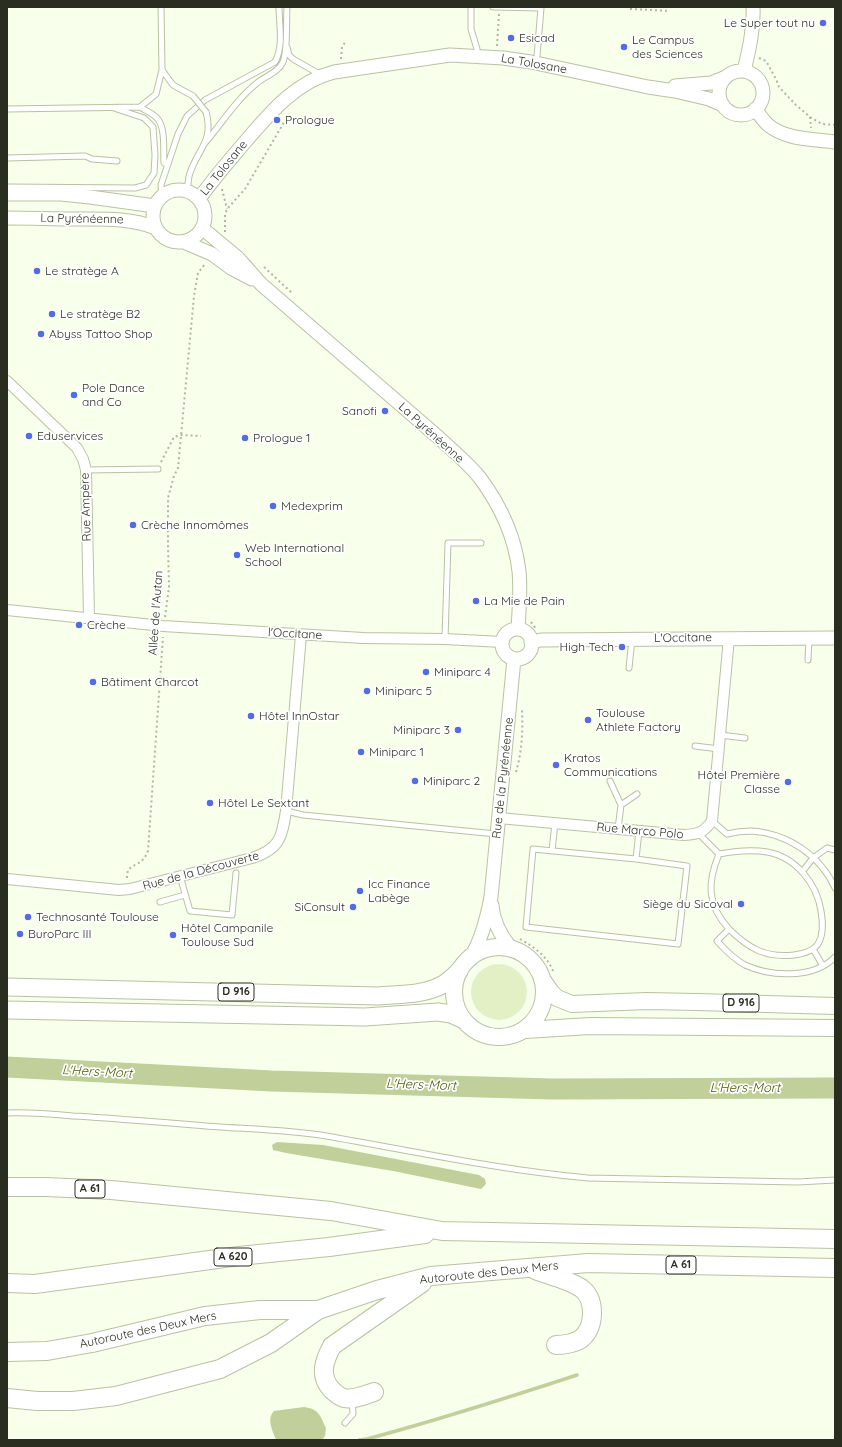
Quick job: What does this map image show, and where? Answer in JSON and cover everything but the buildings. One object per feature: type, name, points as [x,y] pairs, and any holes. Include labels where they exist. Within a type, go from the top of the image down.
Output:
[{"type":"highway","name":"D 916","points":[[7,987],[378,996],[432,990],[444,984],[459,971]]},
{"type":"highway","name":"D 916","points":[[7,1010],[365,1017],[438,1012],[451,1014],[462,1019]]},
{"type":"highway","name":"A 61","points":[[7,1187],[111,1190],[331,1211],[442,1231],[835,1239]]},
{"type":"highway","name":"A 620","points":[[7,1283],[35,1284],[239,1256],[329,1247],[442,1231]]},
{"type":"highway","name":"Autoroute des Deux Mers","points":[[7,1352],[47,1351],[159,1328],[205,1316],[260,1310],[318,1310],[377,1290],[431,1276],[588,1263],[835,1268]]},
{"type":"highway","points":[[526,1268],[581,1288],[591,1303],[592,1313],[589,1327],[582,1338],[566,1344],[556,1345]]},
{"type":"highway","points":[[374,1392],[357,1397],[344,1398],[334,1392],[327,1384],[323,1372],[325,1358],[332,1346],[431,1276]]},
{"type":"highway","points":[[7,1398],[37,1401],[73,1401],[116,1396],[220,1369],[271,1343],[318,1310]]},
{"type":"main road","points":[[497,947],[511,948],[532,960],[539,970],[544,982],[545,995],[542,1009],[535,1020],[525,1030],[513,1036],[499,1038],[484,1036],[472,1029],[462,1019],[456,1008],[454,995],[455,983],[459,971],[471,957],[483,950],[497,947]]},
{"type":"main road","name":"D 916","points":[[544,982],[557,998],[572,1004],[646,1001],[835,1006]]},
{"type":"main road","name":"D 916","points":[[525,1030],[590,1026],[835,1028]]},
{"type":"street","points":[[744,71],[754,22],[753,7]]},
{"type":"street","points":[[450,55],[476,49],[504,51],[537,56],[649,82],[676,86],[711,83],[726,77],[731,73],[744,71],[755,76],[761,86],[762,98],[755,109],[742,115],[735,114],[723,105],[720,100],[720,88],[726,77]]},
{"type":"street","name":"La Tolosane","points":[[199,199],[213,179],[271,112],[306,83],[322,75],[342,70],[450,55],[503,58],[531,62],[648,87],[675,91],[709,99],[723,105]]},
{"type":"street","points":[[755,109],[767,124],[779,131],[794,137],[835,142]]},
{"type":"street","points":[[184,242],[192,239],[198,234],[202,228],[204,212],[199,199],[187,191],[178,190],[170,192],[159,201],[154,213],[154,221],[156,228],[160,233],[171,241],[184,242],[212,254],[231,268],[261,284]]},
{"type":"street","name":"La Pyrénéenne","points":[[7,194],[61,194],[96,198],[159,201]]},
{"type":"street","name":"La Pyrénéenne","points":[[7,218],[113,219],[144,223],[156,228]]},
{"type":"street","points":[[202,228],[238,258],[261,284]]},
{"type":"street","name":"La Pyrénéenne","points":[[261,284],[438,437],[480,478],[503,516],[516,551],[520,592],[518,629]]},
{"type":"street","name":"Rue Ampère","points":[[7,381],[77,448],[83,458],[86,470],[89,617]]},
{"type":"street","name":"l'Occitane","points":[[7,610],[89,617],[163,626],[369,638],[445,639],[502,642]]},
{"type":"street","points":[[518,629],[527,633],[531,642],[530,651],[519,658],[514,658],[510,657],[503,651],[502,642],[509,631],[518,629]]},
{"type":"street","name":"Rue de la Découverte","points":[[7,878],[119,890],[130,889],[265,854],[274,846],[280,837],[286,811],[295,633]]},
{"type":"street","points":[[712,821],[729,638]]},
{"type":"street","name":"L'Occitane","points":[[531,642],[541,640],[835,638]]},
{"type":"street","name":"Rue de la Pyrénéenne","points":[[511,948],[494,921],[492,897],[514,658]]},
{"type":"street","name":"Rue Marco Polo","points":[[499,818],[684,835],[699,834],[706,829],[712,821]]},
{"type":"street","name":"Rue de la Pyrénéenne","points":[[471,957],[477,946],[492,897]]},
{"type":"lane","points":[[140,107],[156,94],[162,70],[161,7]]},
{"type":"lane","points":[[159,201],[161,185],[178,134],[187,116],[206,100],[228,86],[275,62],[280,46],[279,7]]},
{"type":"lane","points":[[187,191],[189,174],[205,143],[238,100],[258,82],[276,70],[283,62],[286,45],[287,7]]},
{"type":"lane","points":[[471,7],[471,29],[476,49]]},
{"type":"lane","points":[[493,7],[541,8],[537,56]]},
{"type":"lane","points":[[286,45],[289,55],[293,59],[322,75]]},
{"type":"lane","points":[[162,70],[173,85],[193,96],[206,112],[209,123],[205,143]]},
{"type":"lane","points":[[7,109],[140,107],[157,118],[160,124],[162,130],[164,163],[168,164]]},
{"type":"lane","points":[[7,187],[135,188],[146,185],[154,173],[155,155],[153,127],[144,118],[114,108]]},
{"type":"lane","points":[[7,158],[85,156],[117,161]]},
{"type":"lane","points":[[86,470],[158,469]]},
{"type":"lane","points":[[445,639],[448,543],[481,543]]},
{"type":"lane","points":[[808,660],[810,638]]},
{"type":"lane","points":[[629,668],[632,639]]},
{"type":"lane","points":[[720,735],[745,738]]},
{"type":"lane","points":[[695,746],[719,749]]},
{"type":"lane","points":[[610,781],[621,805],[618,829]]},
{"type":"lane","points":[[621,805],[638,794]]},
{"type":"lane","points":[[286,811],[303,815],[497,834]]},
{"type":"lane","points":[[712,821],[727,834],[751,831],[789,840],[813,858],[826,873],[835,888]]},
{"type":"lane","points":[[552,851],[555,823]]},
{"type":"lane","points":[[636,859],[639,831]]},
{"type":"lane","points":[[699,834],[719,854]]},
{"type":"lane","points":[[802,872],[813,858],[827,848],[835,850]]},
{"type":"lane","points":[[533,850],[636,859],[687,866],[678,944],[526,928],[533,850]]},
{"type":"lane","points":[[749,851],[769,852],[789,860],[802,872],[817,894],[822,913],[822,933],[819,942],[813,949],[798,955],[773,955],[754,949],[737,938],[719,916],[713,903],[710,881],[712,870],[719,854],[749,851]]},
{"type":"lane","points":[[180,876],[190,911],[232,915],[236,873]]},
{"type":"lane","points":[[160,902],[186,895]]},
{"type":"lane","points":[[729,929],[717,941],[744,964],[765,972],[788,975],[800,973],[823,966],[835,957]]},
{"type":"lane","points":[[813,949],[823,966]]},
{"type":"lane","points":[[7,1113],[22,1112],[290,1132],[324,1136],[489,1166],[553,1175],[588,1178],[798,1182],[835,1180]]},
{"type":"lane","points":[[345,1423],[353,1414],[351,1398]]},
{"type":"path","points":[[497,46],[499,7]]},
{"type":"path","points":[[630,9],[670,11]]},
{"type":"path","points":[[342,70],[342,47],[346,41]]},
{"type":"path","points":[[748,56],[758,57],[766,61],[779,87],[810,118],[822,124],[835,125]]},
{"type":"path","points":[[225,232],[225,215],[227,209],[245,189],[280,128],[294,107],[282,117]]},
{"type":"path","name":"Allée de l'Autan","points":[[130,889],[127,875],[128,870],[140,863],[145,858],[148,851],[163,626],[170,587],[168,561],[168,498],[174,476],[178,468],[196,281],[198,273],[212,254]]},
{"type":"path","points":[[158,469],[174,437],[181,435],[201,436]]},
{"type":"shaded area","points":[[499,964],[510,966],[519,972],[525,981],[527,992],[525,1003],[519,1012],[510,1018],[499,1020],[488,1018],[479,1012],[473,1003],[471,992],[473,981],[479,972],[488,966]]},
{"type":"shaded area","points":[[277,1142],[323,1145],[479,1175],[485,1179],[486,1184],[481,1189],[393,1171],[286,1153],[273,1150],[272,1145]]},
{"type":"shaded area","points":[[304,1407],[313,1409],[320,1416],[326,1428],[325,1436],[322,1440],[276,1440],[270,1421],[274,1411]]},
{"type":"waterway","name":"L'Hers-Mort","points":[[7,1067],[272,1081],[552,1089],[835,1088]]},
{"type":"waterway","points":[[359,1440],[446,1416],[577,1375]]},
{"type":"place","name":"Le Super tout nu","points":[[823,23]]},
{"type":"place","name":"Esicad","points":[[511,38]]},
{"type":"place","name":"Le Campus des Sciences","points":[[624,47]]},
{"type":"place","name":"Prologue","points":[[277,120]]},
{"type":"place","name":"Le stratège A","points":[[37,271]]},
{"type":"place","name":"Le stratège B2","points":[[52,314]]},
{"type":"place","name":"Abyss Tattoo Shop","points":[[41,334]]},
{"type":"place","name":"Pole Dance and Co","points":[[74,395]]},
{"type":"place","name":"Sanofi","points":[[385,411]]},
{"type":"place","name":"Eduservices","points":[[29,436]]},
{"type":"place","name":"Prologue 1","points":[[245,438]]},
{"type":"place","name":"Medexprim","points":[[273,506]]},
{"type":"place","name":"Crèche Innomômes","points":[[133,525]]},
{"type":"place","name":"Web International School","points":[[237,555]]},
{"type":"place","name":"La Mie de Pain","points":[[476,601]]},
{"type":"place","name":"Crèche","points":[[79,625]]},
{"type":"place","name":"High Tech","points":[[622,647]]},
{"type":"place","name":"Miniparc 4","points":[[426,672]]},
{"type":"place","name":"Bâtiment Charcot","points":[[93,682]]},
{"type":"place","name":"Miniparc 5","points":[[367,691]]},
{"type":"place","name":"Hôtel InnOstar","points":[[251,716]]},
{"type":"place","name":"Toulouse Athlete Factory","points":[[588,720]]},
{"type":"place","name":"Miniparc 3","points":[[458,730]]},
{"type":"place","name":"Miniparc 1","points":[[361,752]]},
{"type":"place","name":"Kratos Communications","points":[[556,765]]},
{"type":"place","name":"Miniparc 2","points":[[415,781]]},
{"type":"place","name":"Hôtel Première Classe","points":[[788,782]]},
{"type":"place","name":"Hôtel Le Sextant","points":[[210,803]]},
{"type":"place","name":"Icc Finance Labège","points":[[360,891]]},
{"type":"place","name":"Siège du Sicoval","points":[[741,904]]},
{"type":"place","name":"SiConsult","points":[[353,907]]},
{"type":"place","name":"Technosanté Toulouse","points":[[28,917]]},
{"type":"place","name":"BuroParc III","points":[[20,934]]},
{"type":"place","name":"Hôtel Campanile Toulouse Sud","points":[[173,935]]}]
